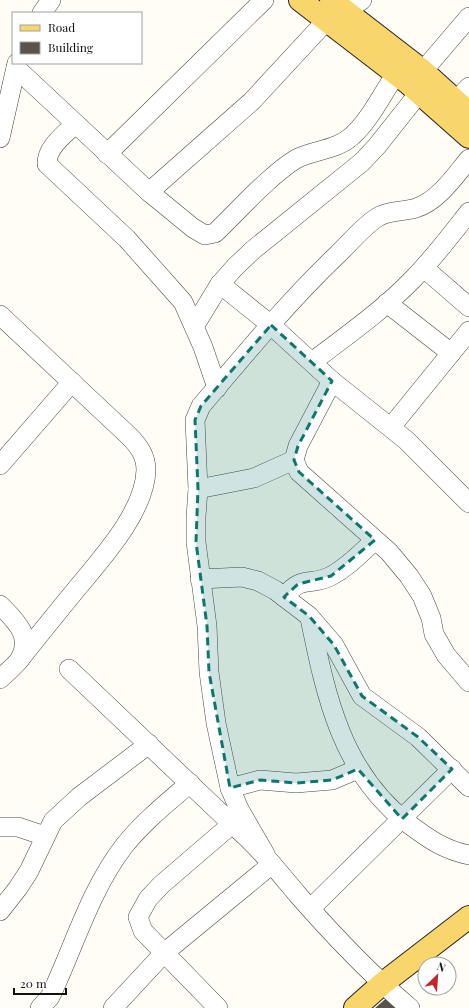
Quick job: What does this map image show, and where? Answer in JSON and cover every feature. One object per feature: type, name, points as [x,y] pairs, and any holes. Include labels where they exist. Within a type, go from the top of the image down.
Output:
[{"type":"main road","points":[[300,0],[341,8],[464,101]]},
{"type":"main road","points":[[341,8],[396,74],[469,137]]},
{"type":"main road","points":[[355,1008],[382,984],[469,917]]},
{"type":"street","points":[[43,12],[51,0]]},
{"type":"street","points":[[107,154],[264,0]]},
{"type":"street","points":[[149,192],[252,101],[341,8]]},
{"type":"street","points":[[423,71],[469,17]]},
{"type":"street","points":[[0,138],[6,87],[17,65],[75,124],[149,192],[193,228],[205,235],[215,232],[291,163],[311,152],[341,144],[351,137],[361,128],[396,74]]},
{"type":"street","points":[[195,325],[220,284],[253,250],[362,162],[377,146],[419,93]]},
{"type":"street","points":[[75,124],[51,148],[47,157],[47,164],[128,239],[183,302],[195,325],[217,388]]},
{"type":"street","points":[[268,859],[239,809],[230,788],[216,723],[210,679],[207,626],[200,579],[196,536],[198,489],[195,420],[201,406],[308,282],[378,217],[415,208],[427,203],[441,191],[469,159]]},
{"type":"street","points":[[312,362],[387,304],[424,268],[469,212]]},
{"type":"street","points":[[424,268],[469,307]]},
{"type":"street","points":[[220,284],[271,325],[332,381],[391,427],[469,503]]},
{"type":"street","points":[[387,304],[452,353]]},
{"type":"street","points":[[0,315],[139,446],[144,457],[146,470],[144,487],[137,505],[114,542],[20,658],[0,679]]},
{"type":"street","points":[[391,427],[469,331]]},
{"type":"street","points":[[332,381],[298,446],[294,460],[299,472],[314,487],[376,540],[410,576],[422,596],[431,618],[434,634],[446,655],[469,682]]},
{"type":"street","points":[[0,465],[72,382]]},
{"type":"street","points":[[198,489],[254,478],[294,460]]},
{"type":"street","points":[[284,597],[291,588],[298,584],[307,581],[319,581],[331,576],[351,562],[376,540]]},
{"type":"street","points":[[200,579],[242,577],[258,581],[284,597],[310,616],[334,646],[362,696],[418,737],[469,787]]},
{"type":"street","points":[[0,605],[18,622],[25,640],[20,658]]},
{"type":"street","points":[[310,616],[322,676],[332,712],[358,770],[389,808],[402,819],[446,849],[469,855]]},
{"type":"street","points":[[69,669],[268,859],[311,908],[382,984],[410,1008]]},
{"type":"street","points":[[0,911],[29,871],[45,836],[54,821],[63,811],[149,744]]},
{"type":"street","points":[[311,908],[452,769]]},
{"type":"street","points":[[230,788],[260,780],[296,784],[332,780],[358,770]]},
{"type":"street","points":[[40,1008],[50,997],[94,897],[112,864],[143,824],[190,783]]},
{"type":"street","points":[[215,1007],[143,931],[138,917],[148,899],[161,885],[232,824]]},
{"type":"street","points":[[0,827],[18,827],[45,836]]},
{"type":"street","points":[[120,1005],[164,953],[268,859]]},
{"type":"highlighted area","points":[[271,325],[332,381],[298,446],[294,460],[299,472],[375,540],[331,576],[298,584],[284,597],[309,616],[334,645],[362,696],[418,737],[452,769],[402,819],[358,769],[332,780],[296,783],[260,780],[230,788],[209,672],[207,626],[196,542],[198,489],[195,420],[201,406]]},
{"type":"building","points":[[390,995],[406,1008],[375,1008]]}]
